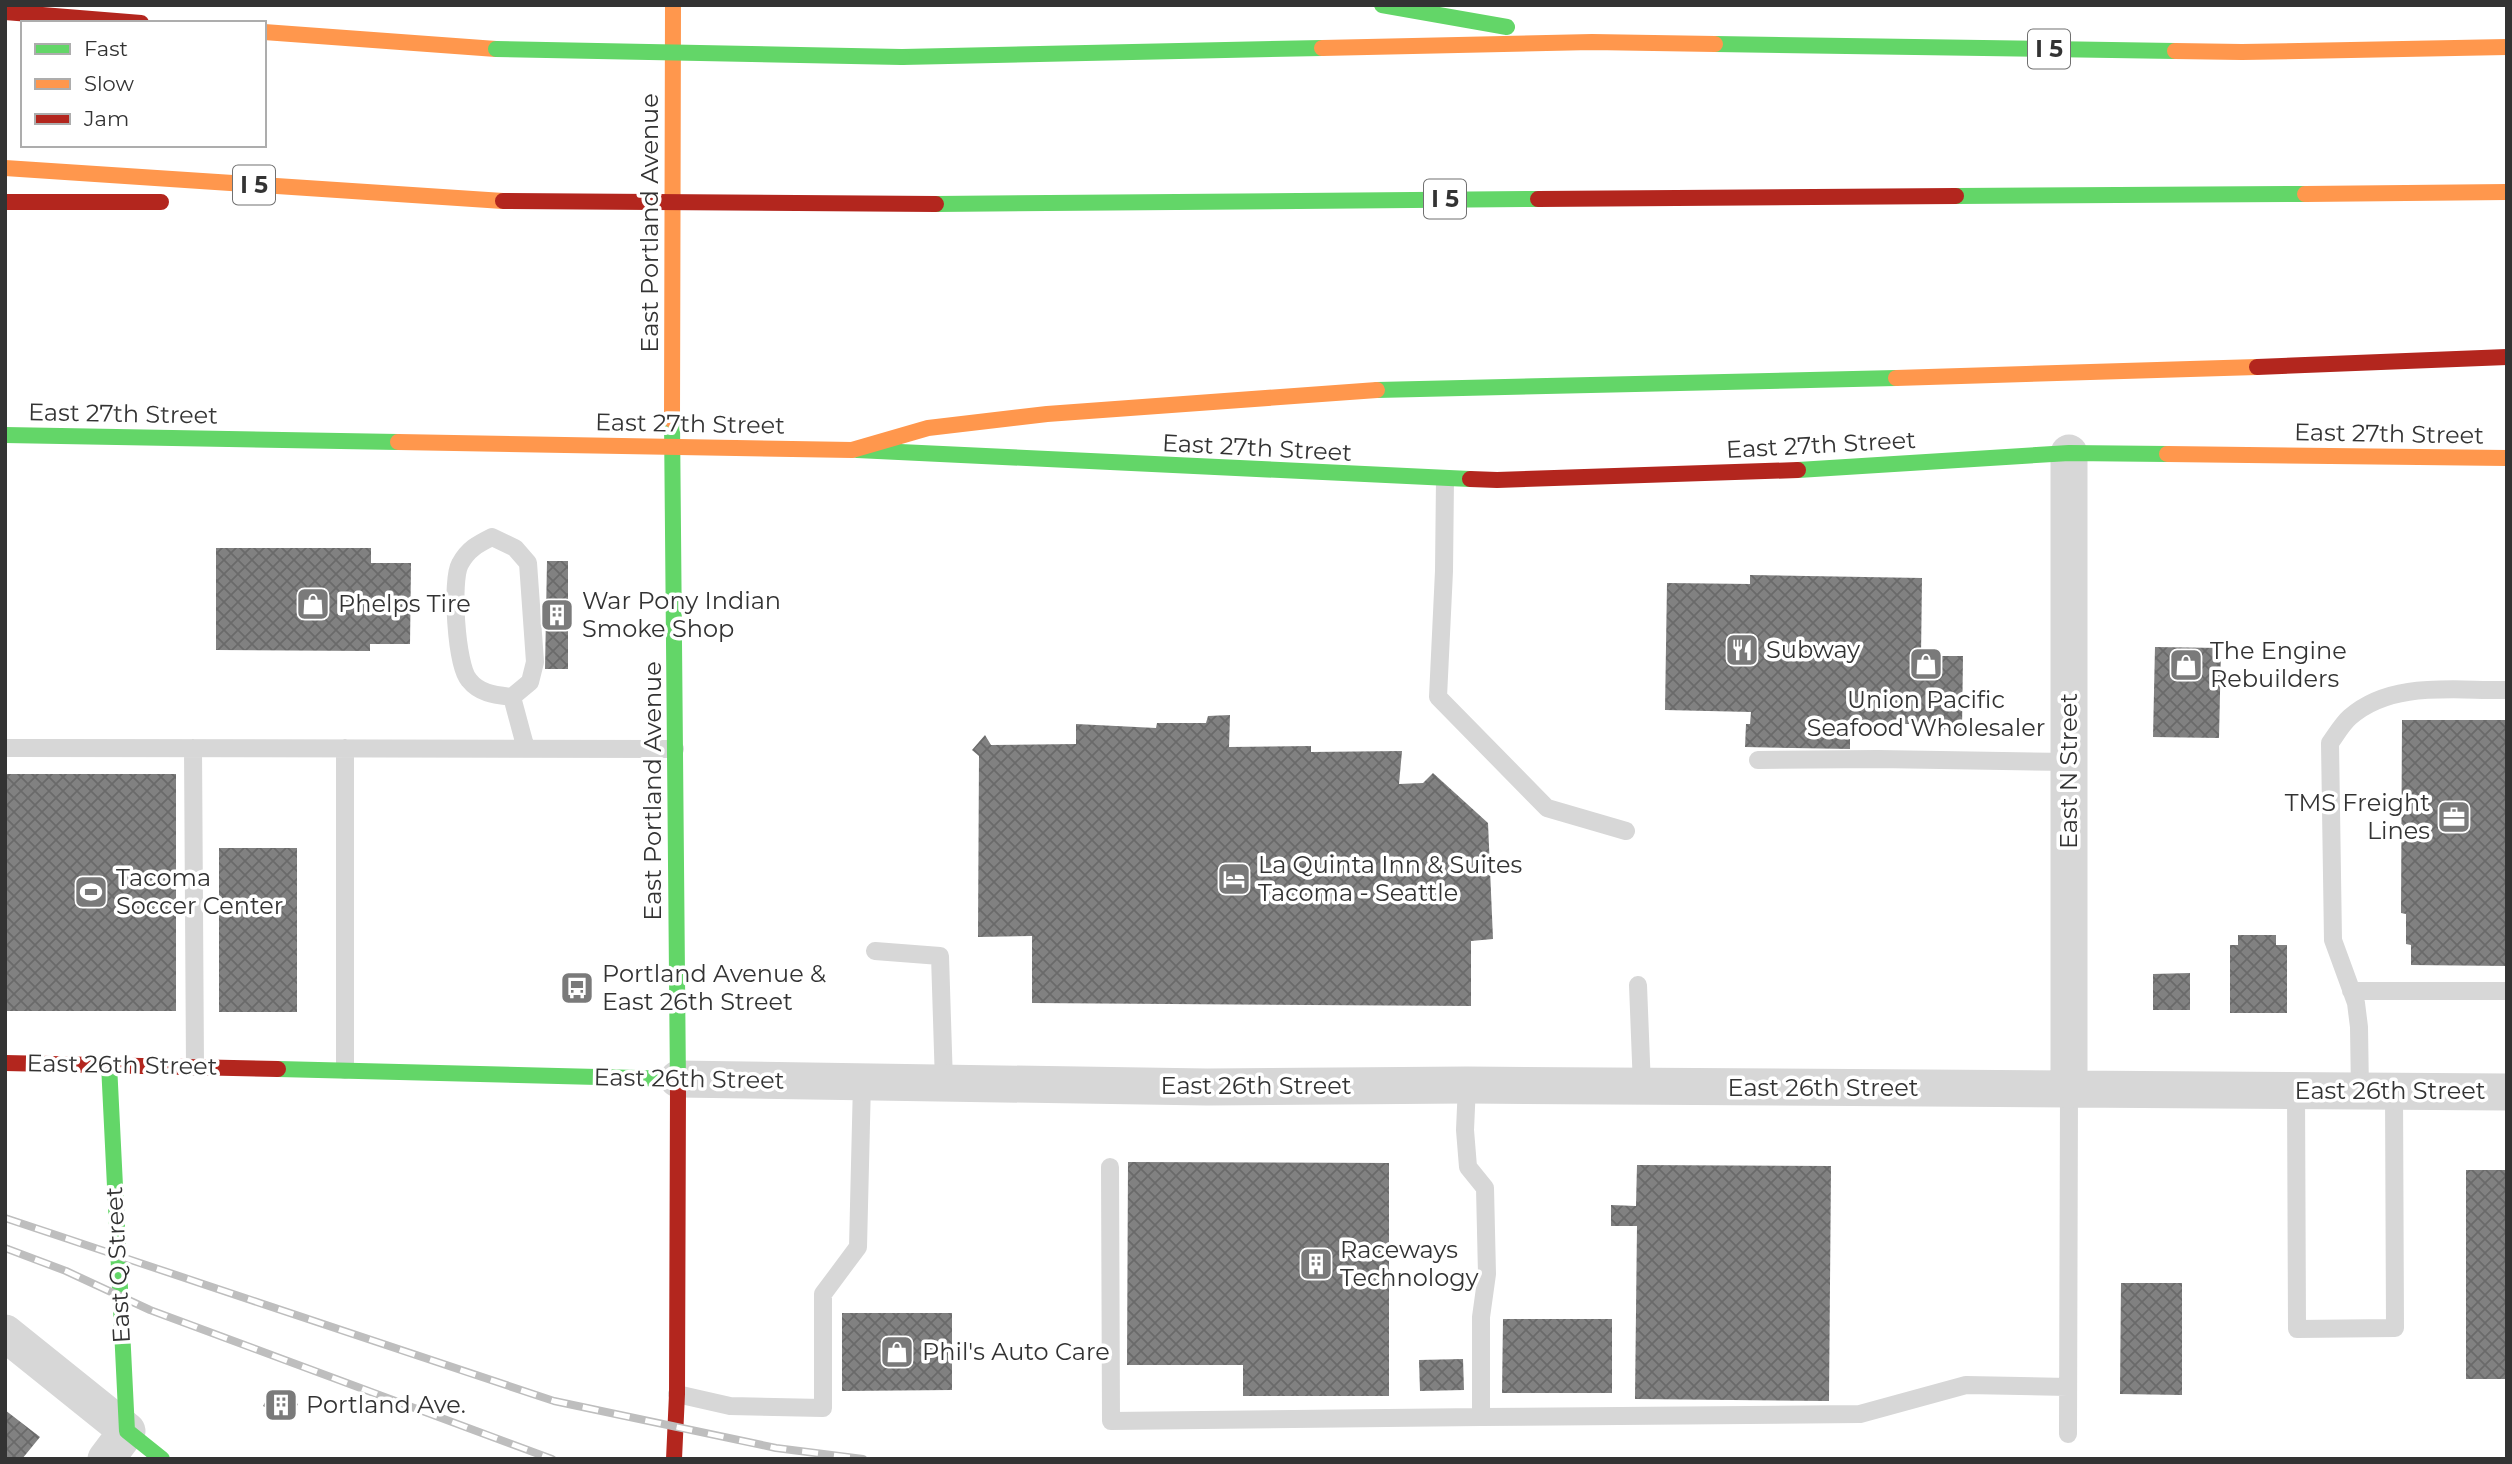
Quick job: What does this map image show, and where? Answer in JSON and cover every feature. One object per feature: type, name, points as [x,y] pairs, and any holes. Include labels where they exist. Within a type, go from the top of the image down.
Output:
[{"type":"main road","name":"East Portland Avenue","points":[[673,5],[672,446],[678,1079],[675,1456]]},
{"type":"main road","points":[[1382,5],[1592,43]]},
{"type":"main road","points":[[5,12],[116,21]]},
{"type":"main road","name":"I 5","points":[[266,32],[496,49],[902,57],[1592,43],[2242,52],[2507,47]]},
{"type":"main road","name":"I 5","points":[[5,168],[503,201],[936,204],[2507,191]]},
{"type":"main road","points":[[268,202],[503,201]]},
{"type":"main road","points":[[5,202],[171,202]]},
{"type":"main road","points":[[852,450],[928,428],[1034,415],[1354,390],[2050,375],[2507,357]]},
{"type":"main road","name":"East 27th Street","points":[[5,435],[852,450],[1445,480],[1766,472],[2069,453],[2507,458]]},
{"type":"main road","name":"East 26th Street","points":[[5,1063],[678,1079]]},
{"type":"main road","name":"East Q Street","points":[[109,1064],[117,1445]]},
{"type":"main road","points":[[117,1445],[162,1459]]},
{"type":"street","name":"East N Street","points":[[2069,453],[2069,1090]]},
{"type":"street","name":"East 26th Street","points":[[678,1079],[1207,1087],[2507,1092]]},
{"type":"street","points":[[5,1333],[117,1445]]},
{"type":"lane","points":[[1445,480],[1438,697],[1548,808],[1626,831]]},
{"type":"lane","points":[[492,537],[515,548],[528,563],[535,662],[530,682],[512,697],[486,693],[468,679],[458,649],[458,567],[471,547],[492,537]]},
{"type":"lane","points":[[2296,1091],[2297,1329],[2395,1328],[2377,1091],[2359,1027],[2356,1003],[2333,940],[2330,743],[2349,717],[2381,698],[2403,691],[2507,690]]},
{"type":"lane","points":[[512,697],[526,749]]},
{"type":"lane","points":[[5,748],[675,749]]},
{"type":"lane","points":[[192,748],[195,1067]]},
{"type":"lane","points":[[345,748],[345,1070]]},
{"type":"lane","points":[[1758,760],[2069,762]]},
{"type":"lane","points":[[875,951],[940,957],[944,1083]]},
{"type":"lane","points":[[1638,985],[1642,1087]]},
{"type":"lane","points":[[2351,992],[2507,991]]},
{"type":"lane","points":[[677,1394],[730,1406],[823,1408],[823,1294],[858,1247],[863,1082]]},
{"type":"lane","points":[[1466,1086],[1468,1167],[1485,1188],[1487,1274],[1482,1317],[1481,1416]]},
{"type":"lane","points":[[2068,1434],[2069,1090]]},
{"type":"lane","points":[[1110,1167],[1111,1421],[1860,1414],[1966,1385],[2068,1387]]},
{"type":"building","name":"Phelps Tire","points":[[216,548],[371,548],[371,563],[411,563],[410,644],[370,644],[370,651],[216,650]]},
{"type":"building","name":"War Pony Indian Smoke Shop","points":[[547,561],[568,561],[568,669],[545,669]]},
{"type":"building","points":[[1750,575],[1922,578],[1921,656],[1963,656],[1962,730],[1920,729],[1919,724],[1850,724],[1850,749],[1745,747],[1746,724],[1750,724],[1751,712],[1665,710],[1667,583],[1750,584]]},
{"type":"building","points":[[2155,647],[2221,648],[2219,738],[2153,737]]},
{"type":"building","name":"La Quinta Inn & Suites Tacoma - Seattle","points":[[1230,715],[1229,747],[1311,746],[1311,752],[1402,751],[1399,784],[1423,783],[1433,773],[1488,823],[1493,939],[1471,941],[1471,1006],[1032,1003],[1032,936],[978,937],[979,756],[972,750],[985,735],[991,745],[1076,744],[1076,724],[1156,728],[1157,723],[1206,723],[1208,716]]},
{"type":"building","name":"TMS Freight Lines","points":[[2402,720],[2507,720],[2507,966],[2411,965],[2411,945],[2406,944],[2406,914],[2401,913]]},
{"type":"building","name":"Tacoma Soccer Center","points":[[5,774],[176,774],[176,1011],[5,1011]]},
{"type":"building","points":[[219,848],[297,848],[297,1012],[219,1012]]},
{"type":"building","points":[[2238,935],[2276,935],[2276,945],[2287,945],[2287,1013],[2230,1013],[2230,945],[2238,945]]},
{"type":"building","points":[[2190,973],[2190,1010],[2153,1010],[2153,974]]},
{"type":"building","points":[[1128,1162],[1389,1163],[1389,1396],[1243,1396],[1243,1365],[1127,1365]]},
{"type":"building","points":[[1637,1165],[1831,1166],[1829,1401],[1635,1399],[1637,1226],[1611,1226],[1611,1205],[1636,1206]]},
{"type":"building","points":[[2466,1170],[2507,1170],[2507,1379],[2466,1379]]},
{"type":"building","points":[[2121,1283],[2182,1283],[2182,1395],[2120,1394]]},
{"type":"building","name":"Phil's Auto Care","points":[[842,1313],[952,1313],[952,1390],[842,1391]]},
{"type":"building","points":[[1503,1319],[1612,1319],[1612,1393],[1502,1393]]},
{"type":"building","points":[[1463,1359],[1464,1390],[1420,1391],[1419,1360]]},
{"type":"building","name":"Portland Ave.","points":[[272,1390],[298,1404],[290,1420],[263,1406]]},
{"type":"building","points":[[5,1410],[40,1437],[22,1459],[5,1459]]},
{"type":"railway","points":[[5,1218],[554,1401],[776,1448],[863,1459]]},
{"type":"railway","points":[[5,1248],[66,1271],[150,1310],[552,1459]]},
{"type":"traffic: fast","points":[[1382,5],[1507,27]]},
{"type":"traffic: fast","points":[[1715,44],[2175,51]]},
{"type":"traffic: fast","points":[[902,57],[1322,48]]},
{"type":"traffic: fast","points":[[496,49],[902,57]]},
{"type":"traffic: fast","points":[[1956,196],[2305,194]]},
{"type":"traffic: fast","points":[[936,204],[1538,199]]},
{"type":"traffic: fast","points":[[1377,390],[1896,378]]},
{"type":"traffic: fast","points":[[672,420],[678,1086]]},
{"type":"traffic: fast","points":[[5,435],[398,442]]},
{"type":"traffic: fast","points":[[857,450],[1470,479]]},
{"type":"traffic: fast","points":[[1798,470],[2069,453],[2167,454]]},
{"type":"traffic: fast","points":[[109,1064],[127,1431],[162,1459]]},
{"type":"traffic: fast","points":[[278,1069],[678,1079]]},
{"type":"traffic: slow","points":[[672,420],[673,5]]},
{"type":"traffic: slow","points":[[266,32],[496,49]]},
{"type":"traffic: slow","points":[[1322,48],[1592,42],[1715,44]]},
{"type":"traffic: slow","points":[[2175,51],[2507,47]]},
{"type":"traffic: slow","points":[[5,168],[503,201]]},
{"type":"traffic: slow","points":[[2305,194],[2507,192]]},
{"type":"traffic: slow","points":[[1896,378],[2257,367]]},
{"type":"traffic: slow","points":[[852,450],[928,428],[1047,414],[1377,390]]},
{"type":"traffic: slow","points":[[398,442],[852,450]]},
{"type":"traffic: slow","points":[[2167,454],[2507,458]]},
{"type":"traffic: jam","points":[[5,12],[116,21]]},
{"type":"traffic: jam","points":[[1538,199],[1956,196]]},
{"type":"traffic: jam","points":[[503,201],[936,204]]},
{"type":"traffic: jam","points":[[5,202],[161,202]]},
{"type":"traffic: jam","points":[[2257,367],[2507,357]]},
{"type":"traffic: jam","points":[[1470,479],[1798,470]]},
{"type":"traffic: jam","points":[[5,1063],[278,1069]]},
{"type":"traffic: jam","points":[[674,1459],[677,1394],[678,1086]]},
{"type":"place","name":"Phelps Tire","points":[[313,604]]},
{"type":"place","name":"War Pony Indian Smoke Shop","points":[[557,615]]},
{"type":"place","name":"Subway","points":[[1742,650]]},
{"type":"place","name":"Union Pacific Seafood Wholesaler","points":[[1926,664]]},
{"type":"place","name":"The Engine Rebuilders","points":[[2186,665]]},
{"type":"place","name":"TMS Freight Lines","points":[[2454,817]]},
{"type":"place","name":"La Quinta Inn & Suites Tacoma - Seattle","points":[[1234,879]]},
{"type":"place","name":"Tacoma Soccer Center","points":[[91,892]]},
{"type":"place","name":"Portland Avenue & East 26th Street","points":[[577,988]]},
{"type":"place","name":"Raceways Technology","points":[[1316,1264]]},
{"type":"place","name":"Phil's Auto Care","points":[[897,1352]]},
{"type":"place","name":"Portland Ave.","points":[[281,1405]]}]
